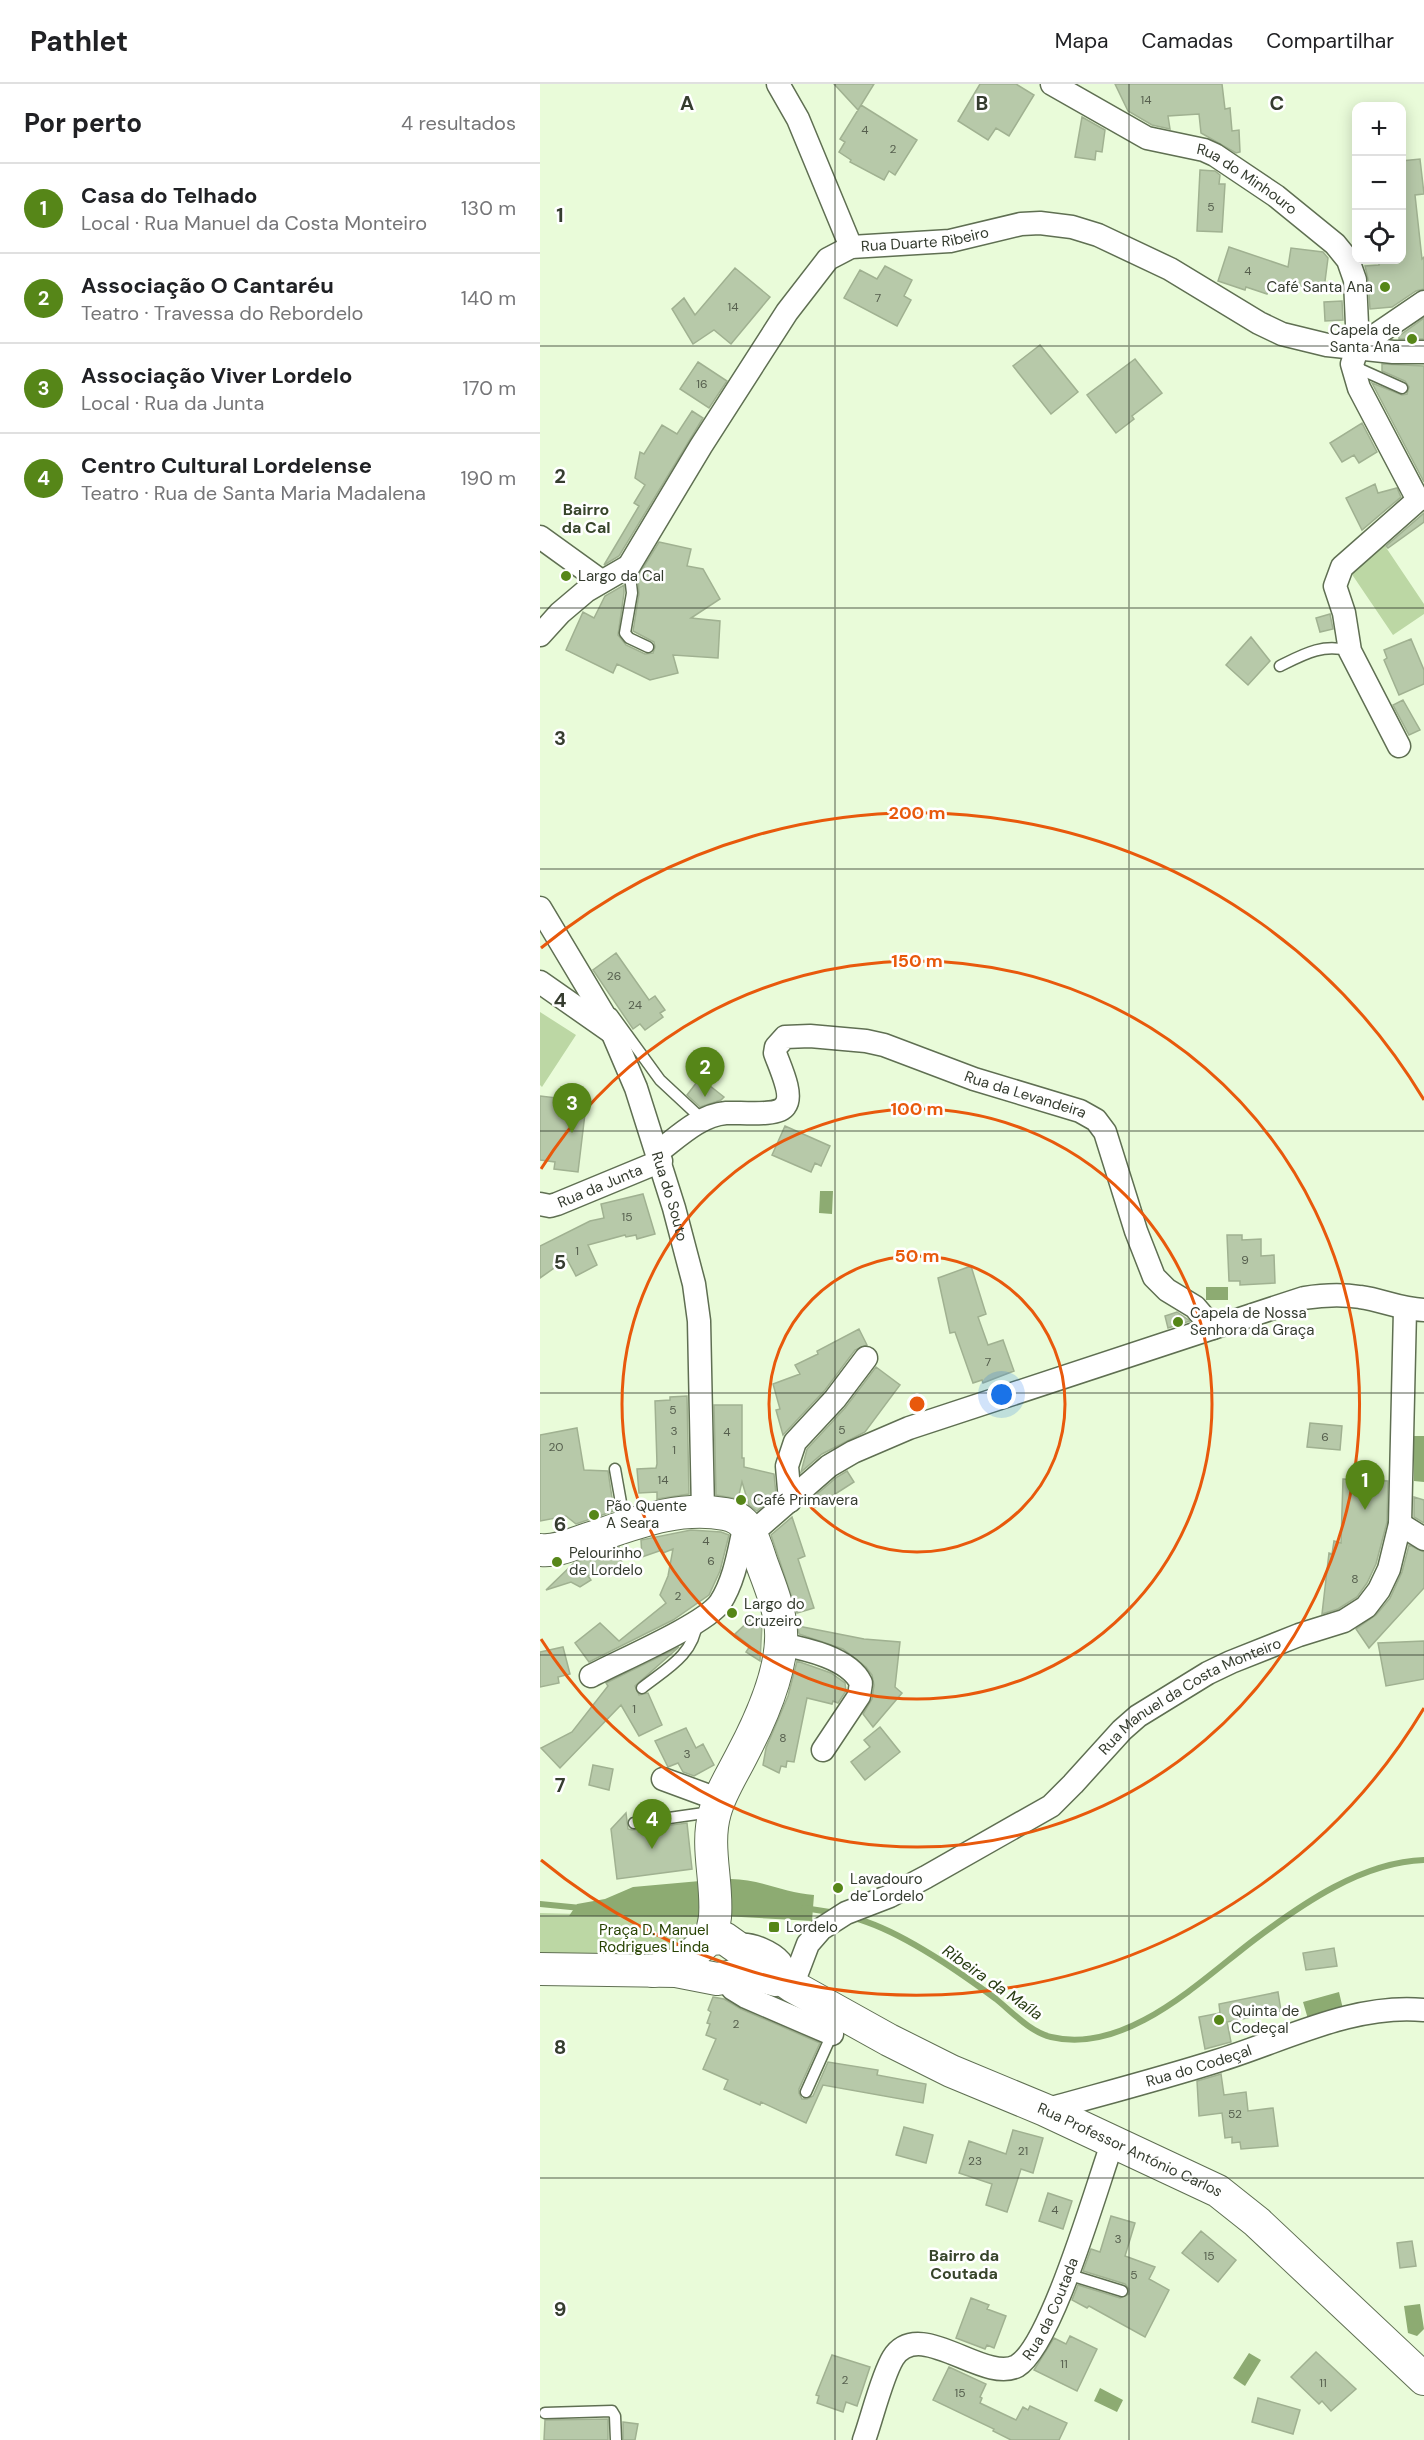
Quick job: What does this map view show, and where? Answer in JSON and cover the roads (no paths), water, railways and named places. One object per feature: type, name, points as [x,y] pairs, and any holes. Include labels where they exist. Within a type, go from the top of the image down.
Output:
[{"type":"main road","points":[[540,1550],[561,1548],[668,1514],[703,1511],[734,1516],[748,1529],[777,1609],[781,1628],[781,1644],[774,1677],[758,1723],[717,1805],[712,1824],[712,1860],[719,1938],[740,1958],[738,1965],[721,1977]]},
{"type":"main road","points":[[653,1971],[681,1963],[719,1938]]},
{"type":"main road","points":[[719,1938],[792,1986]]},
{"type":"main road","points":[[540,1969],[676,1971],[721,1977],[755,1973],[792,1986]]},
{"type":"main road","name":"Rua Professor António Carlos","points":[[792,1986],[889,2040],[951,2071],[1113,2141],[1201,2182],[1229,2198],[1415,2366]]},
{"type":"street","points":[[778,84],[798,119],[851,247]]},
{"type":"street","name":"Rua do Minhouro","points":[[1052,84],[1147,138],[1204,150],[1215,155],[1276,196],[1335,244],[1348,260],[1355,280],[1355,356],[1359,388],[1421,499]]},
{"type":"street","name":"Rua Duarte Ribeiro","points":[[635,558],[701,446],[787,312],[828,259],[851,247],[950,241],[1021,224],[1040,223],[1072,227],[1098,235],[1170,269],[1275,331],[1355,356],[1424,352]]},
{"type":"street","points":[[1355,356],[1424,302]]},
{"type":"street","points":[[1399,746],[1350,651],[1344,613],[1335,586],[1338,573],[1347,562],[1421,499]]},
{"type":"street","points":[[540,537],[601,580]]},
{"type":"street","points":[[540,635],[566,607],[635,558]]},
{"type":"street","name":"Rua do Souto","points":[[540,908],[585,981],[613,1033],[636,1088],[659,1157],[690,1266],[699,1322],[703,1511]]},
{"type":"street","points":[[540,982],[613,1033]]},
{"type":"street","name":"Rua da Levandeira","points":[[704,1120],[724,1113],[776,1111],[786,1106],[788,1094],[775,1053],[776,1047],[785,1037],[810,1036],[875,1042],[974,1079],[1080,1111],[1096,1120],[1105,1132],[1136,1231],[1154,1277],[1167,1290],[1195,1307],[1213,1328]]},
{"type":"street","name":"Rua da Junta","points":[[540,1204],[550,1206],[557,1204],[659,1157],[704,1120]]},
{"type":"street","points":[[591,1676],[701,1619],[717,1606],[727,1590],[748,1529],[790,1501],[829,1466],[887,1437],[1304,1298],[1362,1297],[1414,1310]]},
{"type":"street","name":"Rua Manuel da Costa Monteiro","points":[[792,1986],[808,1944],[821,1929],[846,1913],[926,1878],[1051,1806],[1122,1730],[1175,1692],[1230,1662],[1299,1635],[1336,1624],[1359,1613],[1372,1599],[1384,1580],[1393,1558],[1400,1524],[1414,1310]]},
{"type":"street","points":[[790,1501],[788,1462],[796,1439],[835,1399],[866,1358]]},
{"type":"street","points":[[1400,1524],[1424,1539]]},
{"type":"street","points":[[781,1644],[818,1653],[850,1669],[861,1683],[859,1696],[823,1750]]},
{"type":"street","points":[[663,1779],[717,1805]]},
{"type":"street","points":[[721,1977],[733,1989],[746,1997],[832,2034]]},
{"type":"street","name":"Rua do Codeçal","points":[[1045,2110],[1217,2061],[1362,2014],[1389,2010],[1424,2010]]},
{"type":"street","name":"Rua da Coutada","points":[[864,2440],[891,2361],[899,2352],[912,2346],[930,2346],[993,2369],[1004,2370],[1013,2367],[1026,2357],[1038,2342],[1051,2317],[1113,2141]]},
{"type":"lane","points":[[1355,356],[1402,388]]},
{"type":"lane","points":[[635,558],[632,595],[624,631],[629,638],[648,647]]},
{"type":"lane","points":[[1280,666],[1312,650],[1337,647],[1350,651]]},
{"type":"lane","points":[[585,981],[628,1034],[660,1080],[704,1120]]},
{"type":"lane","points":[[615,1469],[625,1527]]},
{"type":"lane","points":[[642,1688],[687,1651],[694,1640],[701,1619]]},
{"type":"lane","points":[[634,1823],[717,1805]]},
{"type":"lane","points":[[806,2091],[832,2034]]},
{"type":"lane","points":[[1067,2274],[1122,2291]]},
{"type":"lane","points":[[545,2413],[612,2410],[615,2416],[616,2440]]},
{"type":"waterway","name":"Ribeira da Maíla","points":[[854,1918],[890,1932],[928,1952],[981,1988],[1036,2031],[1051,2037],[1079,2040],[1107,2035],[1134,2025],[1160,2011],[1273,1926],[1334,1887],[1378,1868],[1424,1860]]},
{"type":"waterway","name":"Ribeira da Maíla","points":[[540,1904],[581,1908]]},
{"type":"waterway","name":"Ribeira da Maíla","points":[[804,1908],[836,1913]]},
{"type":"place","name":"Café Santa Ana","points":[[1385,287]]},
{"type":"place","name":"Capela de Santa Ana","points":[[1412,339]]},
{"type":"place","name":"Largo da Cal","points":[[566,576]]},
{"type":"place","name":"Associação O Cantaréu","points":[[705,1097]]},
{"type":"place","name":"Associação Viver Lordelo","points":[[572,1133]]},
{"type":"place","name":"Capela de Nossa Senhora da Graça","points":[[1178,1322]]},
{"type":"place","name":"Café Primavera","points":[[741,1500]]},
{"type":"place","name":"Casa do Telhado","points":[[1365,1510]]},
{"type":"place","name":"Pão Quente A Seara","points":[[594,1515]]},
{"type":"place","name":"Pelourinho de Lordelo","points":[[557,1562]]},
{"type":"place","name":"Largo do Cruzeiro","points":[[732,1613]]},
{"type":"place","name":"Centro Cultural Lordelense","points":[[652,1849]]},
{"type":"place","name":"Lavadouro de Lordelo","points":[[838,1888]]},
{"type":"place","name":"Lordelo","points":[[774,1927]]},
{"type":"place","name":"Quinta de Codeçal","points":[[1219,2020]]},
{"type":"district","name":"Bairro da Cal","points":[[586,518]]},
{"type":"district","name":"Bairro da Coutada","points":[[964,2264]]},
{"type":"park label","name":"Praça D. Manuel Rodrigues Linda","points":[[654,1938]]}]
